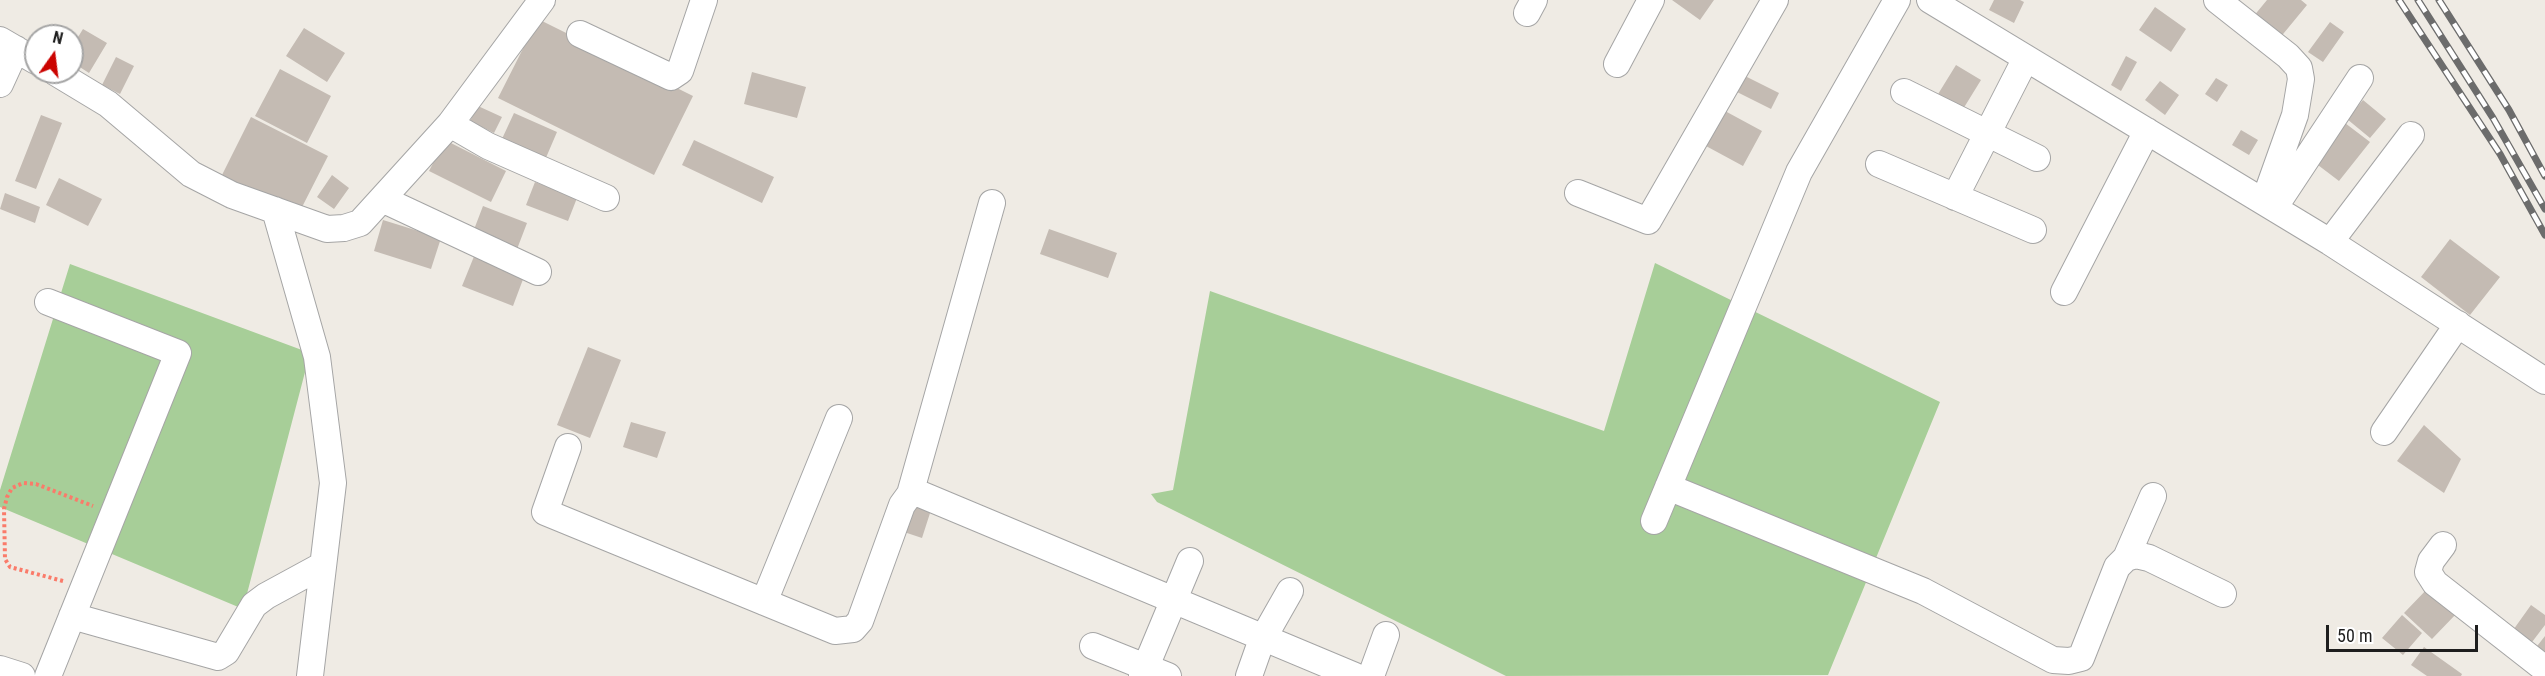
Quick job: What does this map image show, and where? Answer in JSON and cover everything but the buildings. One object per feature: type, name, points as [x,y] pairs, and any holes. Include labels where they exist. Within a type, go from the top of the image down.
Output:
[{"type":"street","points":[[75,84],[108,104],[191,174],[232,195],[327,229],[344,228],[360,223],[450,124],[542,0]]},
{"type":"street","points":[[580,33],[671,77],[680,71],[704,0]]},
{"type":"street","points":[[1617,64],[1651,0]]},
{"type":"street","points":[[1578,193],[1648,221],[1775,0]]},
{"type":"street","points":[[1654,522],[1799,172],[1897,0]]},
{"type":"street","points":[[1930,0],[2330,242],[2545,381]]},
{"type":"street","points":[[2217,0],[2288,56],[2299,68],[2301,79],[2295,114],[2269,205]]},
{"type":"street","points":[[0,84],[17,50]]},
{"type":"street","points":[[1955,197],[2026,58]]},
{"type":"street","points":[[2269,205],[2360,78]]},
{"type":"street","points":[[1904,92],[2037,158]]},
{"type":"street","points":[[450,124],[488,146],[606,198]]},
{"type":"street","points":[[2064,292],[2147,131]]},
{"type":"street","points":[[2330,242],[2411,135]]},
{"type":"street","points":[[1879,164],[2033,230]]},
{"type":"street","points":[[382,199],[538,272]]},
{"type":"street","points":[[568,447],[545,512],[835,631],[853,629],[860,621],[902,505],[910,494],[992,203]]},
{"type":"street","points":[[275,210],[317,357],[333,483],[310,676]]},
{"type":"street","points":[[48,302],[178,353],[48,676]]},
{"type":"street","points":[[2384,432],[2458,324]]},
{"type":"street","points":[[764,602],[839,418]]},
{"type":"street","points":[[1668,487],[1923,591],[2053,660],[2068,661],[2081,658],[2117,567],[2126,558],[2152,496]]},
{"type":"street","points":[[910,494],[920,494],[1355,676]]},
{"type":"street","points":[[2443,545],[2431,561],[2428,572],[2435,583],[2545,669]]},
{"type":"street","points":[[2126,558],[2136,555],[2149,558],[2223,594]]},
{"type":"street","points":[[1144,671],[1190,561]]},
{"type":"street","points":[[72,616],[218,657],[226,652],[255,605],[266,596],[323,565]]},
{"type":"street","points":[[1249,676],[1263,638],[1290,591]]},
{"type":"street","points":[[1371,676],[1386,635]]},
{"type":"street","points":[[1093,646],[1144,671],[1168,676]]},
{"type":"street","points":[[0,669],[22,676]]},
{"type":"path","points":[[84,587],[10,567],[5,559],[4,509],[7,497],[12,488],[23,483],[36,484],[113,514]]},
{"type":"green space","points":[[1655,263],[1940,402],[1828,675],[1506,676],[1157,502],[1151,494],[1173,490],[1210,291],[1604,431]]},
{"type":"green space","points":[[70,264],[310,353],[243,609],[0,507],[0,490]]},
{"type":"railway","points":[[2399,0],[2500,154],[2545,235]]},
{"type":"railway","points":[[2418,0],[2493,118],[2545,209]]},
{"type":"railway","points":[[2439,0],[2509,110],[2545,176]]}]
